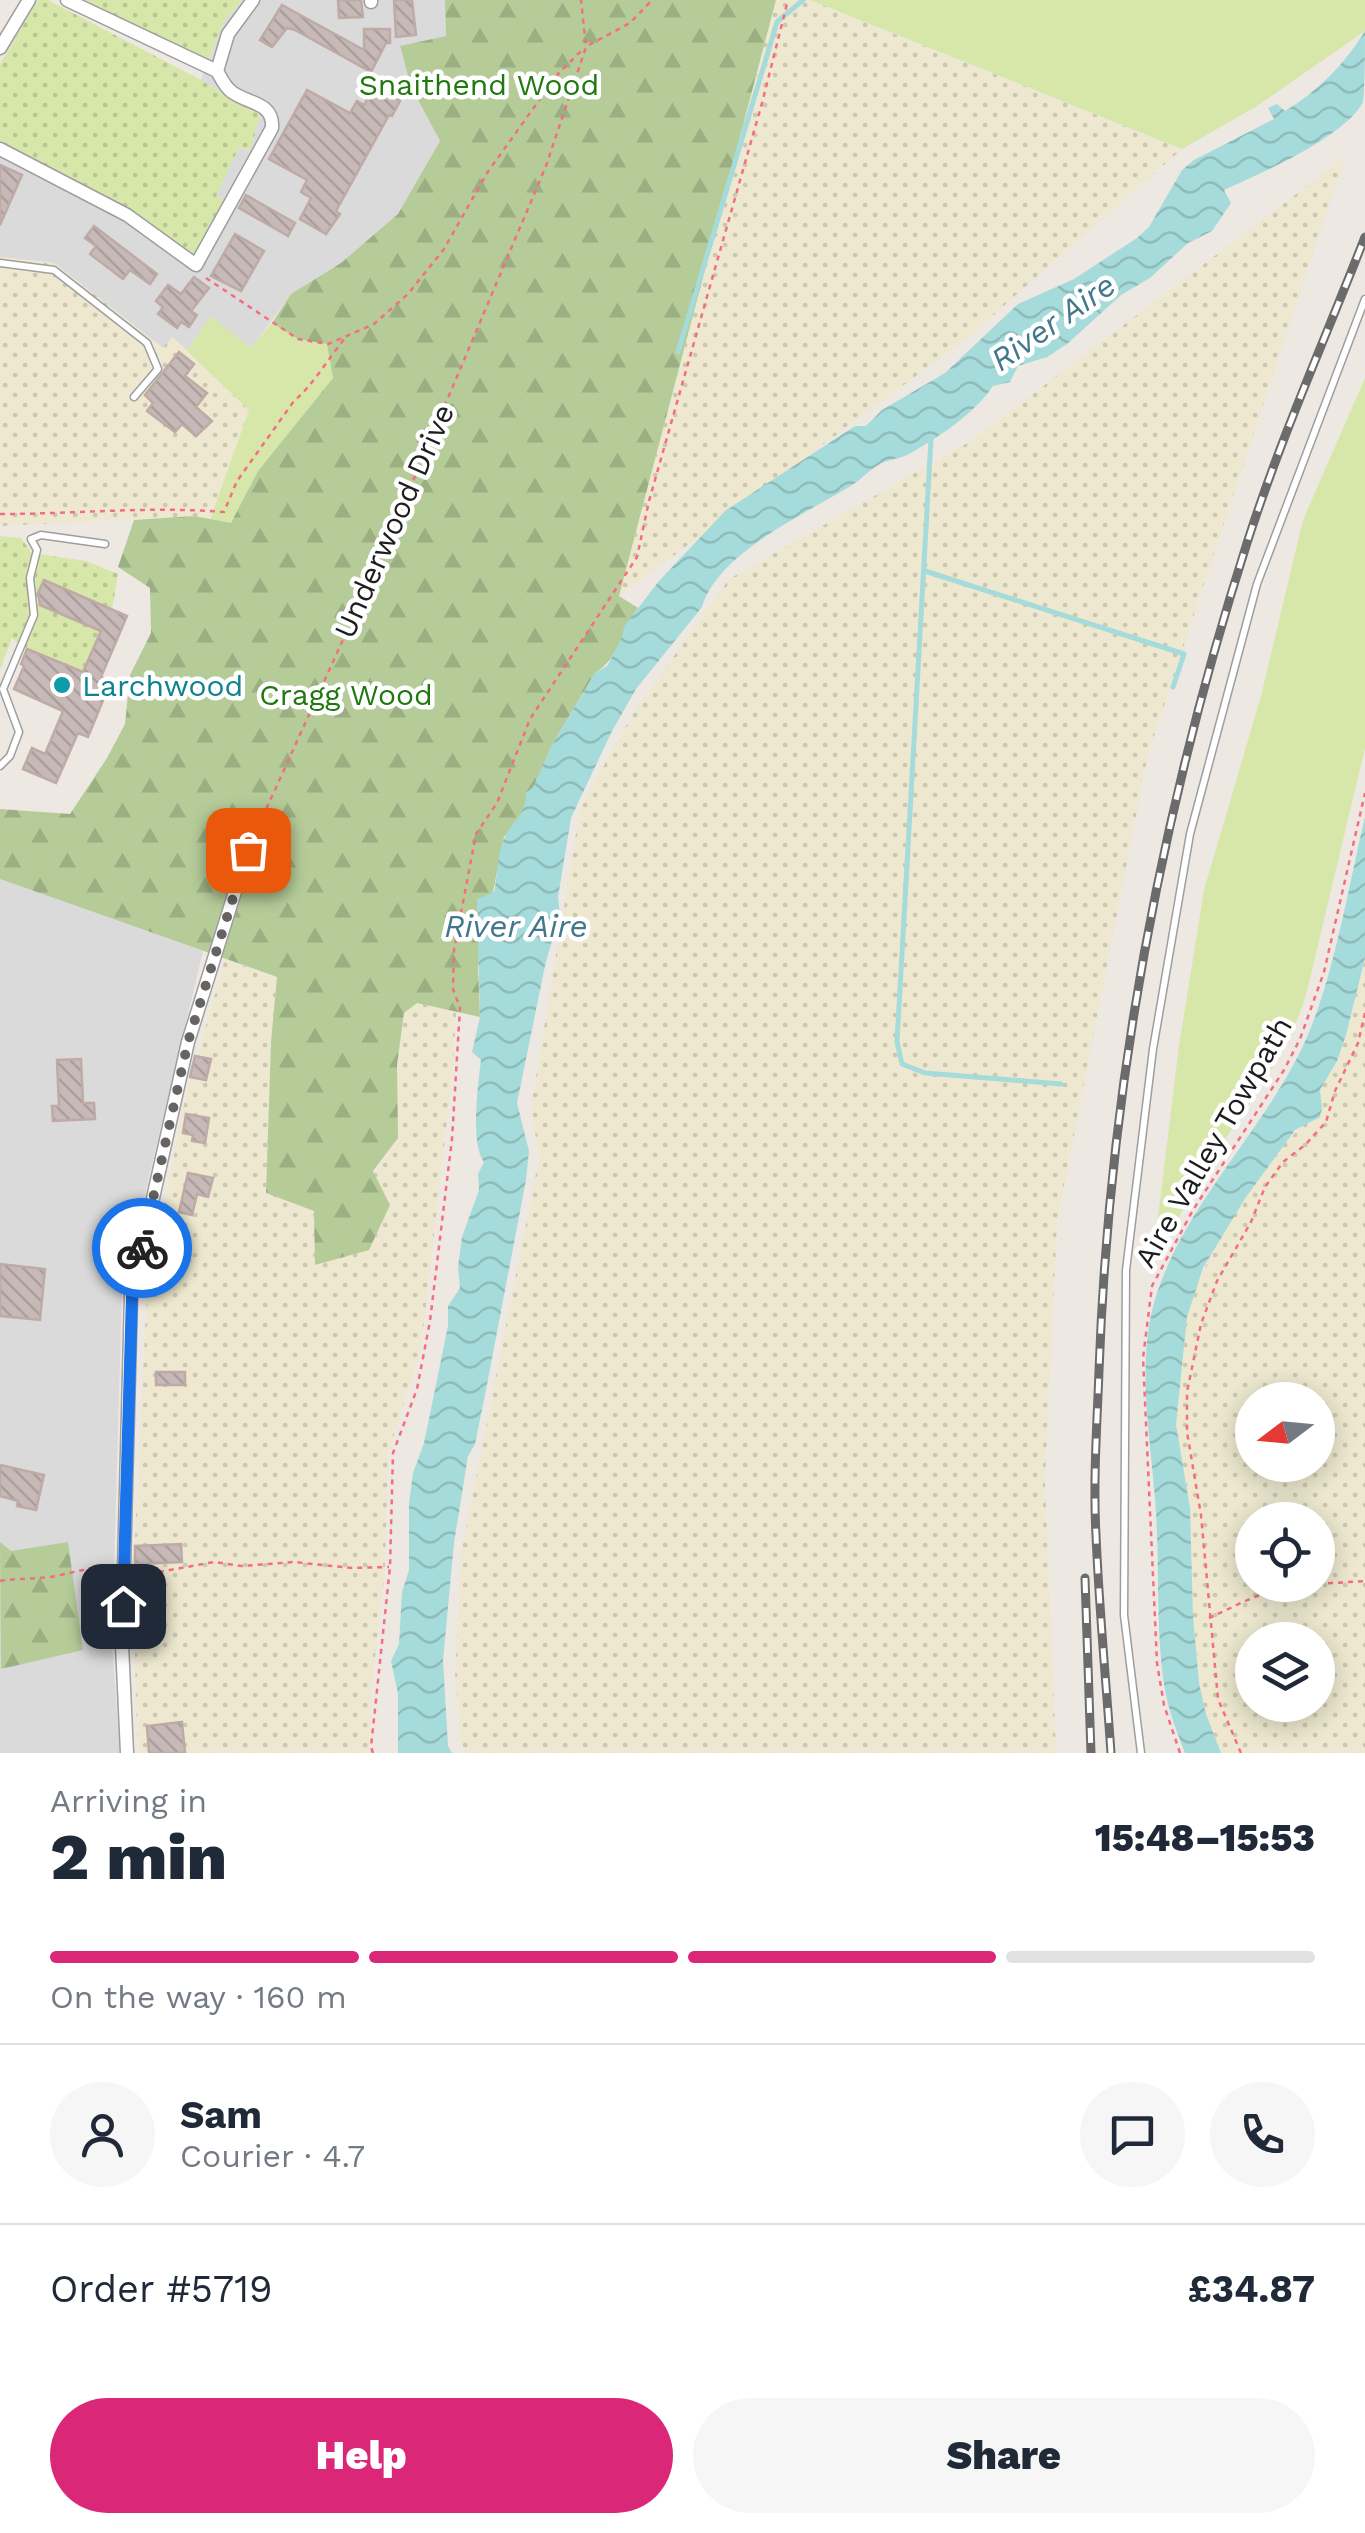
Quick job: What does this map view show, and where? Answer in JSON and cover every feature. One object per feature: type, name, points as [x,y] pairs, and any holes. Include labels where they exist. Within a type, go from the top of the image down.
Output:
[{"type":"street","points":[[0,48],[29,0]]},
{"type":"street","points":[[0,149],[127,215],[196,265],[272,128],[268,109],[230,91],[216,72],[67,0]]},
{"type":"street","points":[[216,72],[228,34],[253,0]]},
{"type":"street","points":[[127,1753],[122,1645],[132,1296],[188,1042],[248,850]]},
{"type":"lane","points":[[0,263],[54,270],[147,343],[158,369],[134,397]]},
{"type":"lane","points":[[1141,1753],[1124,1615],[1126,1270],[1152,1049],[1190,834],[1257,584],[1365,300]]},
{"type":"lane","points":[[0,766],[10,756],[19,732],[3,689],[34,615],[30,578],[37,550],[31,539],[42,534],[104,544]]},
{"type":"path","name":"Underwood Drive","points":[[248,850],[385,547],[546,166],[586,47],[581,0]]},
{"type":"path","points":[[196,265],[210,282],[298,338],[328,344],[374,324],[408,294],[444,249],[488,173],[558,74],[586,47],[630,22],[652,0]]},
{"type":"path","points":[[373,1753],[390,1567],[393,1452],[420,1372],[452,1139],[460,1008],[453,988],[454,950],[470,856],[476,834],[497,803],[530,720],[636,557],[788,0]]},
{"type":"path","points":[[0,514],[176,508],[224,512],[236,481],[346,337]]},
{"type":"path","name":"Aire Valley Towpath","points":[[1180,1753],[1164,1705],[1157,1663],[1143,1387],[1147,1309],[1152,1286],[1193,1210],[1284,1070],[1300,1038],[1324,972],[1365,793]]},
{"type":"path","points":[[1241,1753],[1218,1698],[1201,1514],[1188,1432],[1187,1392],[1201,1324],[1216,1281],[1251,1222],[1265,1187],[1283,1162],[1326,1122],[1358,1043],[1365,1013]]},
{"type":"path","points":[[0,1581],[34,1575],[52,1577],[81,1568],[124,1566],[160,1572],[214,1562],[242,1566],[294,1562],[390,1567]]},
{"type":"path","points":[[1335,1583],[1365,1581]]},
{"type":"path","points":[[1208,1618],[1243,1602]]},
{"type":"shaded area","points":[[243,0],[445,0],[446,36],[400,47],[411,87],[440,141],[399,214],[341,263],[291,294],[251,349],[210,316],[187,351],[173,338],[163,348],[54,263],[0,257],[0,143],[224,201],[215,196],[239,147],[249,151],[260,116],[201,80],[225,19]]},
{"type":"shaded area","points":[[776,0],[810,0],[1182,149],[966,339],[619,596]]},
{"type":"shaded area","points":[[1345,157],[1148,754],[1057,1222],[1045,1481],[1056,1753],[466,1753],[461,1745],[455,1673],[461,1554],[539,1158],[531,1107],[580,809],[633,713],[729,579],[971,441]]},
{"type":"shaded area","points":[[0,257],[54,263],[162,347],[173,337],[249,410],[210,520],[194,516],[0,526]]},
{"type":"shaded area","points":[[0,879],[203,951],[122,1290],[112,1645],[120,1753],[0,1753]]},
{"type":"shaded area","points":[[1365,958],[1365,1753],[1221,1753],[1199,1683],[1190,1508],[1176,1424],[1187,1317],[1193,1293],[1221,1235],[1282,1145],[1322,1108],[1320,1090],[1337,1061]]},
{"type":"shaded area","points":[[225,959],[277,978],[266,1192],[314,1211],[315,1265],[398,1138],[397,1065],[404,1013],[416,1003],[456,1011],[421,1349],[388,1454],[385,1570],[371,1692],[370,1753],[140,1753],[137,1740],[133,1578],[147,1292],[185,1099]]},
{"type":"green space","points":[[38,0],[48,0],[260,115],[250,151],[239,147],[216,196],[225,201],[198,252],[188,254],[0,143],[0,64]]},
{"type":"green space","points":[[86,0],[243,0],[225,19],[208,62]]},
{"type":"green space","name":"Cragg Wood","points":[[445,0],[776,0],[619,596],[638,608],[615,652],[595,673],[553,743],[521,817],[504,837],[478,967],[480,1017],[417,1003],[404,1013],[397,1065],[398,1138],[373,1171],[390,1205],[369,1250],[315,1265],[314,1211],[266,1193],[277,977],[0,879],[0,809],[70,814],[125,724],[130,675],[151,633],[150,588],[118,567],[134,520],[194,516],[231,523],[258,471],[333,378],[327,344],[298,339],[272,323],[291,294],[341,263],[398,214],[440,141],[411,87],[400,46],[446,36]]},
{"type":"green space","points":[[810,0],[1365,0],[1365,31],[1257,106],[1182,149]]},
{"type":"green space","points":[[210,316],[251,348],[272,323],[298,339],[328,344],[333,378],[258,471],[231,524],[210,520],[249,410],[187,351]]},
{"type":"green space","points":[[1365,378],[1365,748],[1308,987],[1276,1062],[1201,1177],[1152,1266],[1179,1046],[1204,890],[1261,696],[1303,520]]},
{"type":"green space","points":[[0,536],[21,538],[32,553],[86,561],[118,574],[112,610],[44,581],[35,602],[101,631],[83,672],[12,638],[0,670]]},
{"type":"green space","points":[[0,1542],[11,1551],[68,1542],[83,1650],[1,1669]]},
{"type":"water","name":"River Aire","points":[[1365,31],[1363,102],[1353,115],[1321,141],[1224,190],[1231,203],[1212,231],[1188,243],[1150,278],[1121,295],[1067,344],[1047,357],[1018,366],[1010,382],[993,386],[944,433],[909,454],[880,464],[743,553],[725,569],[702,607],[636,689],[611,733],[571,818],[558,897],[560,915],[546,961],[517,1103],[529,1151],[526,1180],[475,1444],[468,1456],[454,1543],[443,1660],[448,1746],[452,1753],[398,1753],[398,1693],[391,1661],[399,1644],[402,1592],[409,1570],[413,1473],[424,1443],[448,1326],[448,1306],[460,1288],[462,1237],[479,1190],[478,1174],[484,1162],[476,1128],[481,1060],[472,1052],[480,1017],[477,899],[494,892],[503,841],[522,811],[526,793],[533,787],[553,743],[595,673],[607,666],[625,625],[659,581],[725,511],[945,373],[1018,304],[1074,279],[1137,238],[1149,227],[1182,170],[1274,119],[1268,108],[1277,104],[1285,111],[1309,95],[1340,66]]},
{"type":"water","points":[[1365,817],[1365,958],[1346,1035],[1320,1090],[1320,1117],[1295,1130],[1246,1197],[1203,1268],[1187,1317],[1176,1424],[1190,1508],[1199,1683],[1221,1753],[1185,1753],[1168,1702],[1160,1650],[1156,1513],[1146,1402],[1150,1319],[1157,1293],[1185,1231],[1280,1088],[1309,1032],[1337,941]]},
{"type":"building","points":[[338,0],[361,0],[363,17],[339,18]]},
{"type":"building","points":[[394,0],[412,0],[416,35],[396,37]]},
{"type":"building","points":[[282,5],[364,50],[364,29],[390,29],[390,43],[386,43],[371,72],[295,30],[287,28],[272,47],[260,40]]},
{"type":"building","points":[[374,87],[400,101],[326,234],[300,219],[311,198],[301,192],[307,180],[269,159],[307,90],[350,113],[357,101],[364,105]]},
{"type":"building","points":[[0,165],[22,175],[0,225]]},
{"type":"building","points":[[246,195],[295,223],[288,236],[239,208]]},
{"type":"building","points":[[94,226],[157,274],[150,284],[130,270],[123,279],[90,254],[96,246],[85,238]]},
{"type":"building","points":[[235,234],[264,251],[241,291],[211,276]]},
{"type":"building","points":[[194,277],[209,288],[191,311],[197,315],[189,327],[181,322],[177,328],[158,314],[163,307],[156,301],[168,285],[181,294]]},
{"type":"building","points":[[179,352],[194,364],[185,376],[207,393],[196,407],[212,421],[196,436],[182,424],[175,432],[147,411],[153,403],[145,395]]},
{"type":"building","name":"Larchwood","points":[[44,580],[127,616],[101,677],[111,681],[88,737],[78,733],[56,783],[23,769],[32,748],[45,754],[63,711],[14,689],[24,666],[21,664],[27,649],[83,672],[101,631],[40,605],[38,593]]},
{"type":"building","points":[[195,1056],[211,1059],[206,1080],[190,1077]]},
{"type":"building","points":[[81,1059],[83,1103],[94,1103],[95,1119],[53,1121],[52,1106],[59,1106],[57,1060]]},
{"type":"building","points":[[186,1114],[209,1118],[205,1143],[192,1141],[193,1135],[183,1133]]},
{"type":"building","points":[[188,1173],[213,1178],[208,1197],[197,1194],[192,1215],[179,1212]]},
{"type":"building","points":[[0,1264],[45,1269],[40,1320],[0,1316]]},
{"type":"building","points":[[156,1372],[185,1372],[185,1385],[156,1385]]},
{"type":"building","points":[[0,1465],[44,1475],[36,1510],[17,1506],[18,1501],[0,1496]]},
{"type":"building","points":[[181,1544],[182,1562],[135,1564],[135,1546]]},
{"type":"building","points":[[182,1722],[185,1753],[149,1753],[147,1726]]},
{"type":"waterway","points":[[678,352],[777,22],[803,0]]},
{"type":"waterway","points":[[931,439],[897,1042],[902,1064],[925,1073],[1061,1084]]},
{"type":"waterway","points":[[925,571],[1184,654],[1173,687]]},
{"type":"railway","points":[[1111,1753],[1096,1535],[1096,1432],[1114,1161],[1144,952],[1189,746],[1247,543],[1288,428],[1365,237]]},
{"type":"railway","points":[[1085,1578],[1091,1753]]},
{"type":"way so far","points":[[142,1248],[188,1042],[248,850]]},
{"type":"place","name":"Larchwood","points":[[62,685]]},
{"type":"route","points":[[123,1606],[132,1296],[142,1248]]},
{"type":"park label","name":"Snaithend Wood","points":[[479,84]]}]
